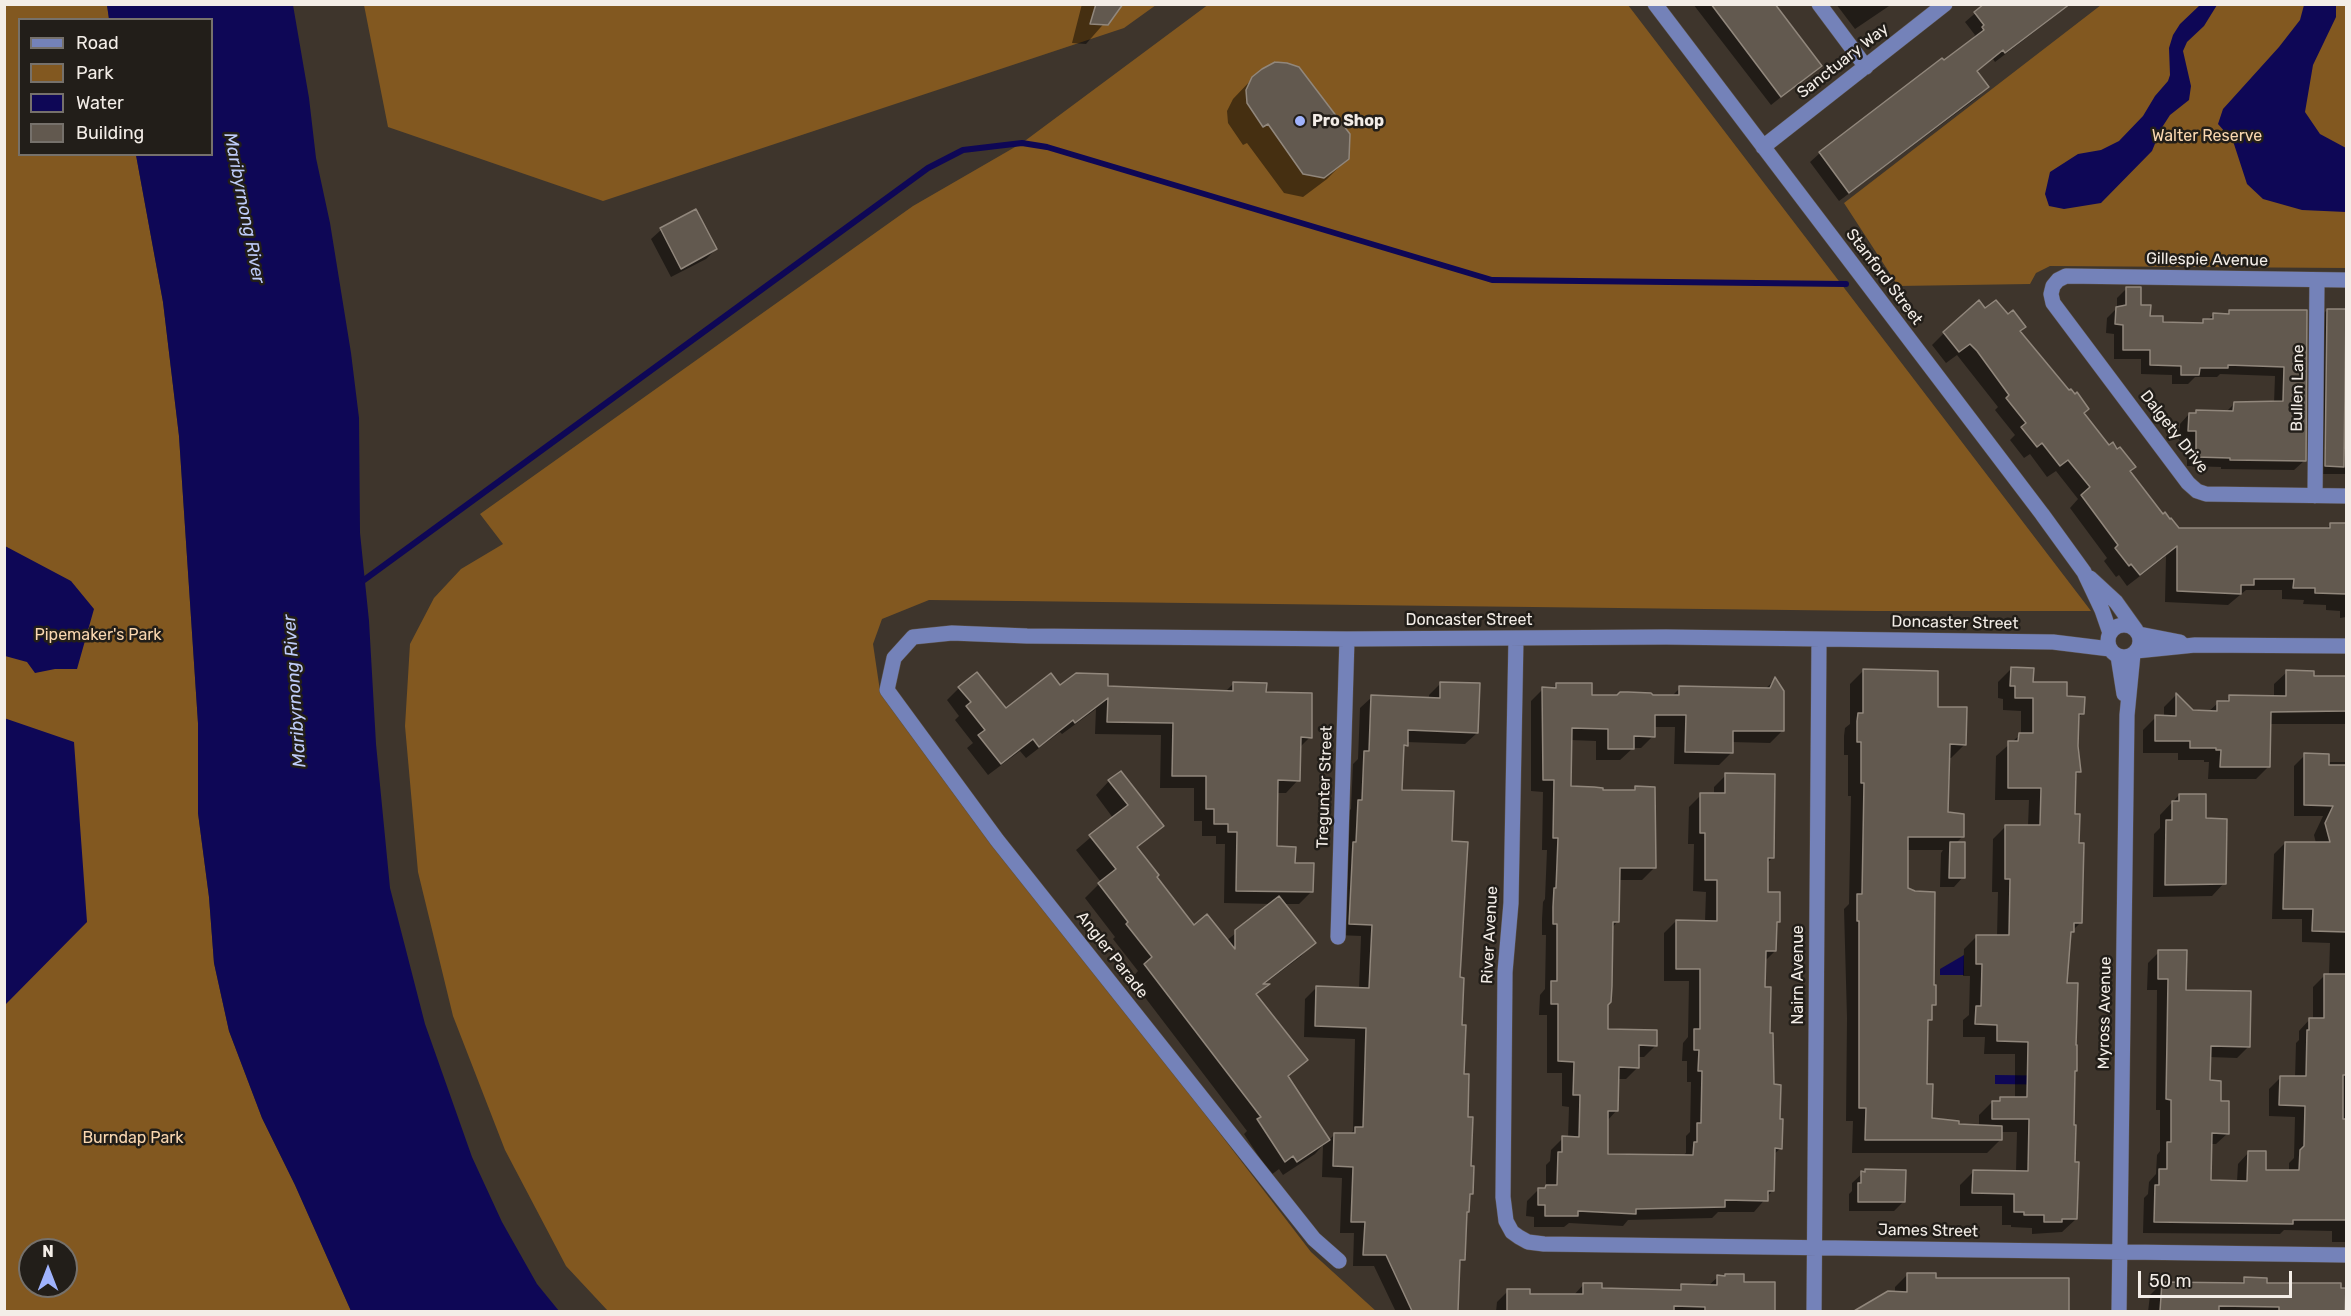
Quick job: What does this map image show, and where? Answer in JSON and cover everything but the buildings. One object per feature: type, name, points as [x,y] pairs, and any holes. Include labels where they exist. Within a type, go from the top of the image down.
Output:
[{"type":"street","name":"Stanford Street","points":[[1655,4],[2084,572],[2116,602],[2137,632]]},
{"type":"street","points":[[1819,4],[1866,67]]},
{"type":"street","name":"Sanctuary Way","points":[[1763,147],[1945,4]]},
{"type":"street","name":"Gillespie Avenue","points":[[2066,276],[2346,280]]},
{"type":"street","name":"Dalgety Drive","points":[[2066,276],[2053,286],[2051,294],[2053,303],[2188,483],[2197,491],[2206,494],[2346,496]]},
{"type":"street","name":"Bullen Lane","points":[[2315,496],[2318,280]]},
{"type":"street","name":"Stanford Street","points":[[2084,572],[2102,610],[2112,643]]},
{"type":"street","points":[[2195,645],[2137,632],[2122,625],[2112,643],[2123,657],[2135,653],[2195,645],[2346,646]]},
{"type":"street","points":[[2135,653],[2140,643],[2137,632]]},
{"type":"street","name":"Doncaster Street","points":[[894,658],[913,638],[952,633],[1027,636],[1347,639],[1666,637],[2112,643]]},
{"type":"street","name":"Tregunter Street","points":[[1338,937],[1347,639]]},
{"type":"street","name":"River Avenue","points":[[1512,1232],[1503,1211],[1503,1185],[1505,972],[1511,903],[1516,639]]},
{"type":"street","name":"Nairn Avenue","points":[[1814,1311],[1819,639]]},
{"type":"street","name":"Myross Avenue","points":[[2112,643],[2127,715]]},
{"type":"street","name":"Myross Avenue","points":[[2119,1311],[2127,715],[2135,653]]},
{"type":"street","name":"Angler Parade","points":[[894,658],[887,690],[997,840],[1314,1239],[1339,1261]]},
{"type":"street","name":"James Street","points":[[1512,1232],[1528,1242],[1544,1244],[2346,1255]]},
{"type":"green space","points":[[1209,4],[1628,5],[2091,611],[1876,611],[929,600],[882,619],[873,644],[880,691],[1311,1252],[1377,1312],[608,1311],[566,1266],[505,1150],[453,1016],[418,872],[405,726],[410,644],[434,598],[461,569],[503,544],[480,514],[913,206],[1022,143]]},
{"type":"green space","points":[[4,5],[107,5],[109,18],[18,18],[18,156],[136,156],[163,302],[179,436],[198,723],[198,813],[209,897],[214,963],[229,1031],[262,1118],[295,1185],[351,1311],[5,1311]]},
{"type":"green space","points":[[364,5],[1156,5],[1124,28],[603,201],[388,127]]},
{"type":"green space","name":"Walter Reserve","points":[[2101,5],[2346,5],[2346,268],[2050,266],[2036,273],[2030,284],[1898,286],[1844,203]]},
{"type":"water","name":"Maribyrnong River","points":[[107,5],[293,5],[309,98],[316,158],[330,223],[351,353],[359,418],[360,533],[369,621],[376,744],[390,888],[425,1024],[472,1157],[502,1222],[537,1284],[559,1311],[351,1311],[295,1185],[262,1118],[229,1031],[214,963],[209,897],[198,813],[198,723],[179,436],[163,302],[136,156],[213,156],[213,18],[109,18]]},
{"type":"water","points":[[2200,5],[2217,5],[2204,26],[2187,42],[2183,51],[2191,86],[2189,100],[2170,115],[2152,151],[2101,203],[2064,209],[2049,206],[2045,194],[2050,172],[2078,154],[2101,150],[2119,141],[2143,116],[2155,96],[2168,81],[2170,75],[2169,48],[2173,35],[2180,24]]},
{"type":"water","points":[[2304,5],[2336,5],[2336,17],[2313,65],[2305,112],[2320,134],[2346,148],[2346,212],[2302,210],[2263,199],[2247,184],[2233,141],[2218,124],[2223,109],[2300,20]]},
{"type":"water","points":[[5,546],[71,581],[94,609],[77,669],[55,669],[35,673],[27,662],[5,656]]},
{"type":"water","points":[[4,718],[74,742],[87,922],[5,1005]]},
{"type":"water","points":[[1964,955],[1964,975],[1940,975],[1940,969]]},
{"type":"water","points":[[1995,1075],[2074,1076],[2074,1085],[1995,1084]]},
{"type":"waterway","points":[[364,580],[928,168],[963,150],[1022,143],[1047,147],[1492,280],[1846,284]]},
{"type":"place","name":"Pro Shop","points":[[1300,121]]},
{"type":"park label","name":"Pipemaker's Park","points":[[98,635]]},
{"type":"park label","name":"Burndap Park","points":[[133,1138]]}]
